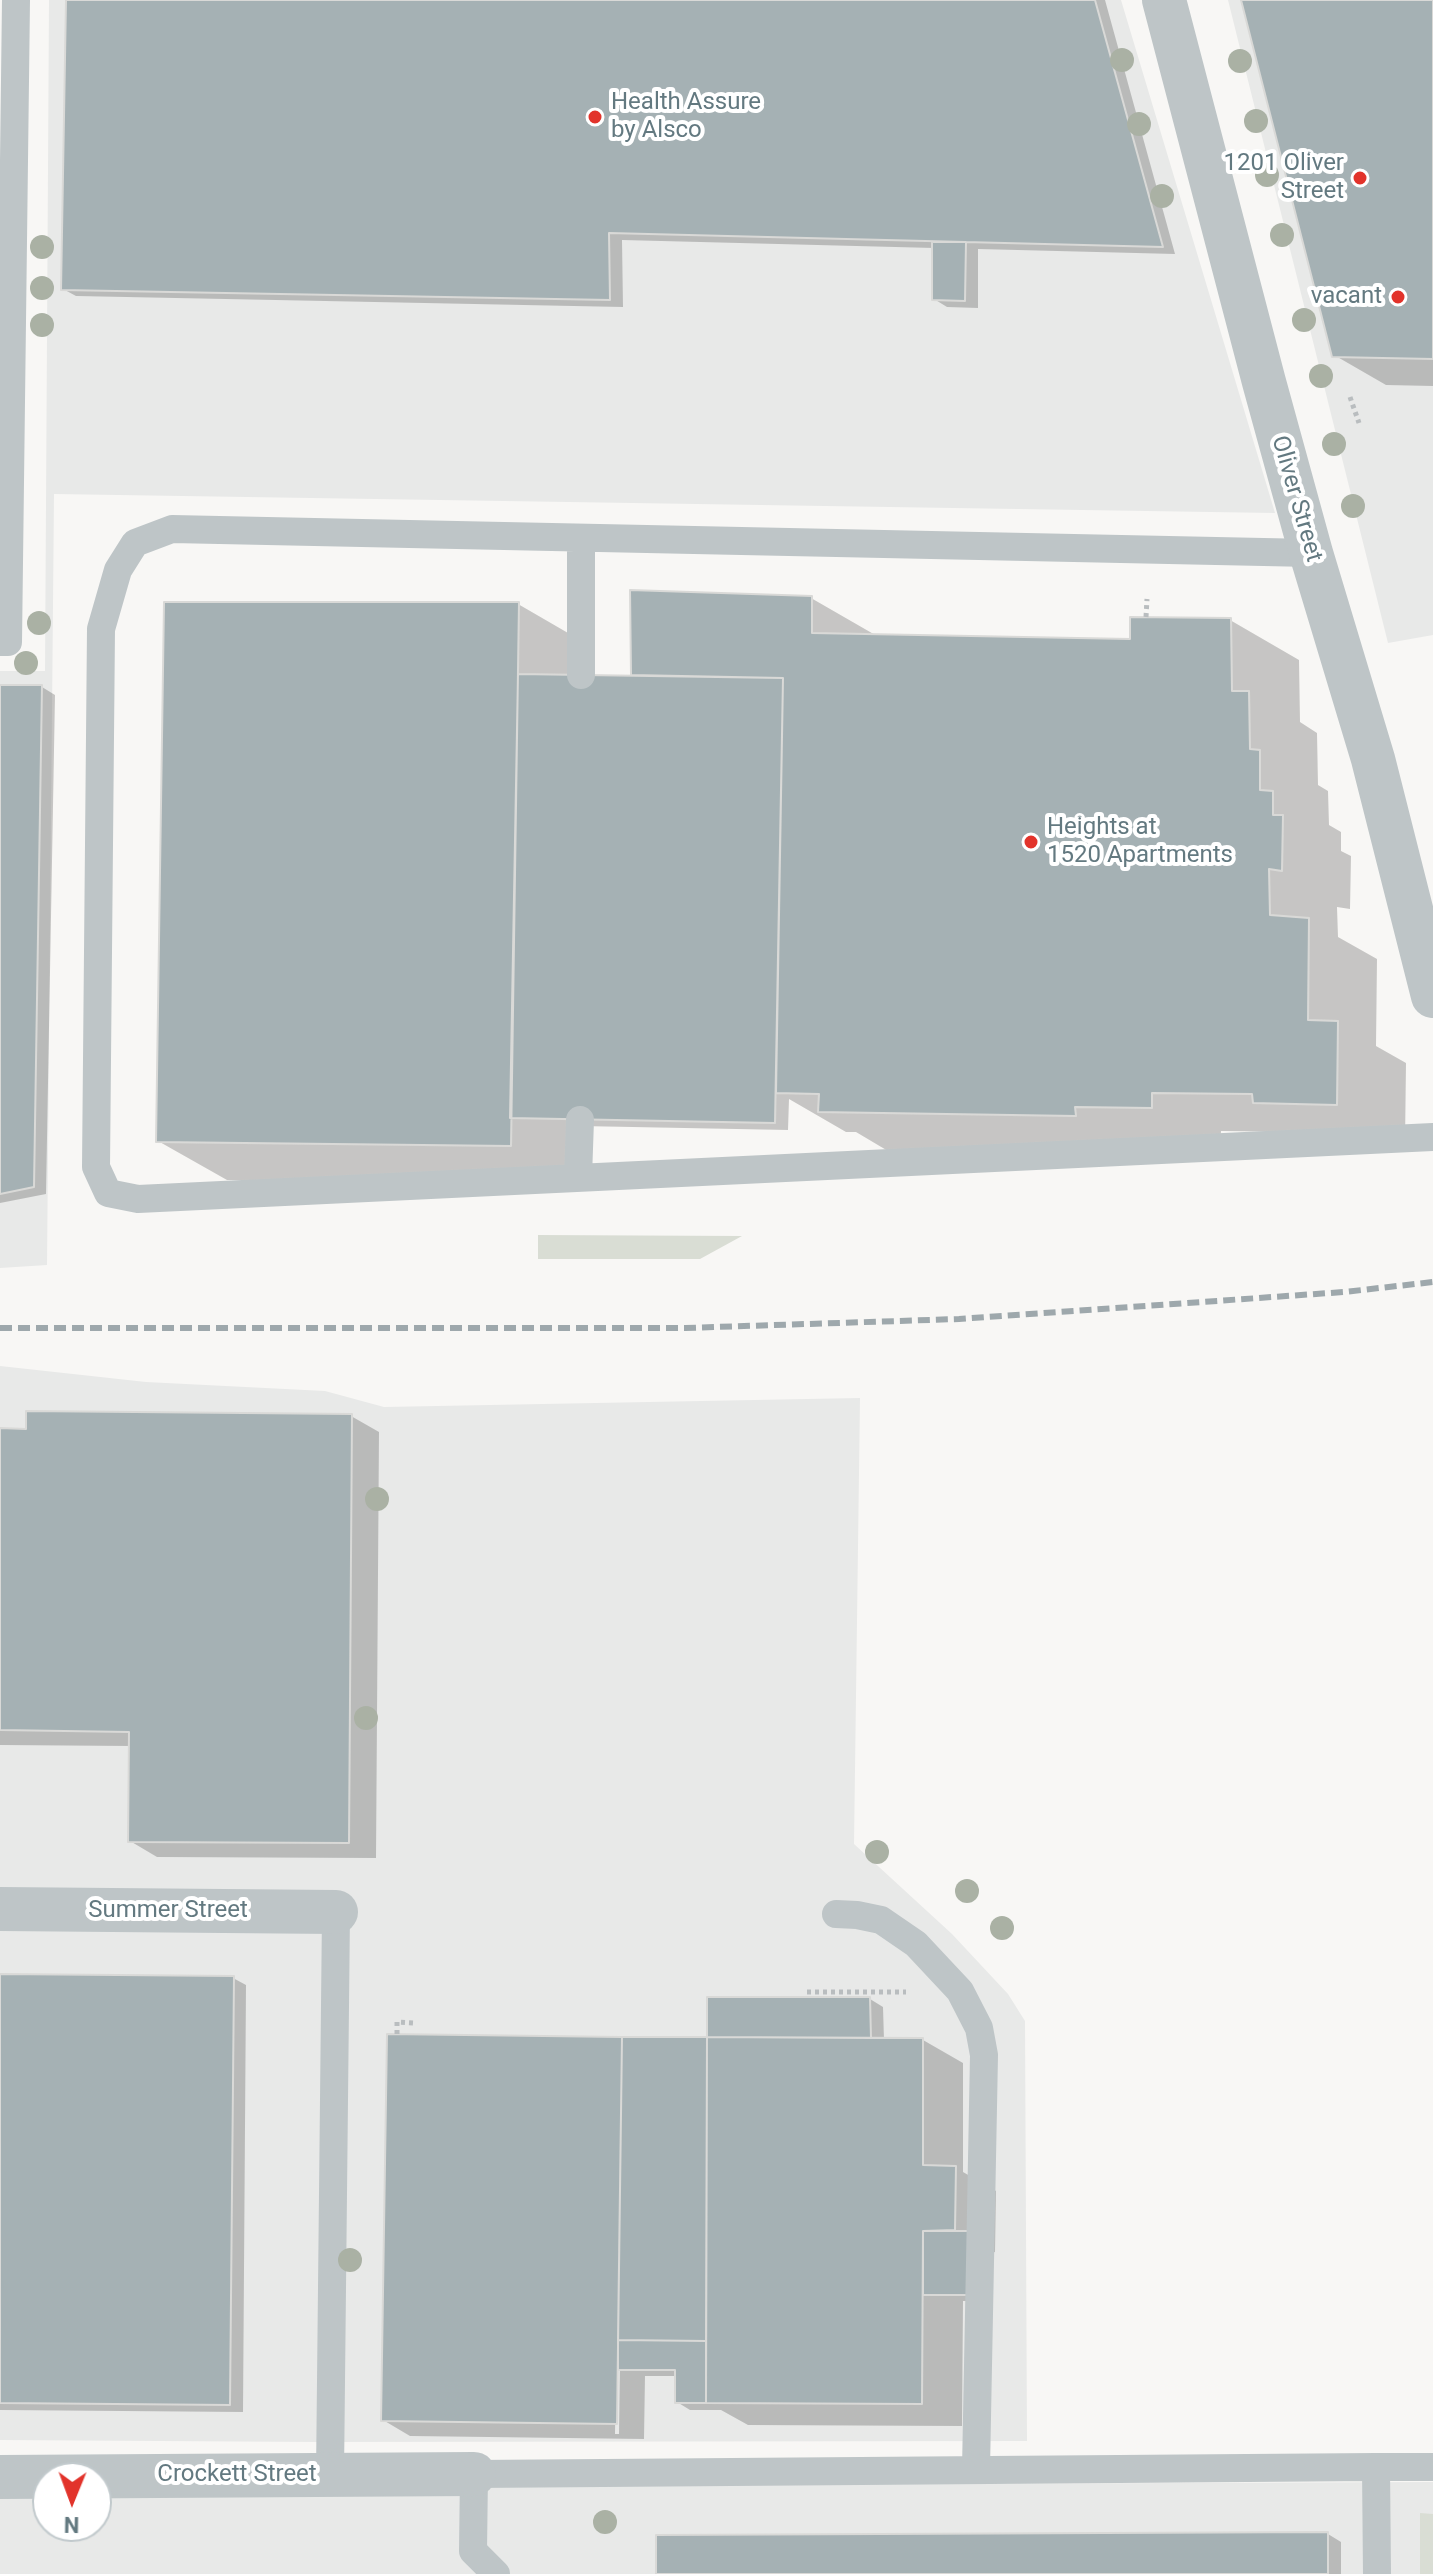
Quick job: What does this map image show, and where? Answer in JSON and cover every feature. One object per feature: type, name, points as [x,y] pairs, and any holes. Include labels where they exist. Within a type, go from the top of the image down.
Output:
[{"type":"street","name":"Oliver Street","points":[[1164,0],[1311,553],[1373,759],[1433,996]]},
{"type":"street","name":"Summer Street","points":[[0,1909],[336,1912]]},
{"type":"street","name":"Crockett Street","points":[[0,2477],[474,2474]]},
{"type":"lane","points":[[0,642],[8,642],[16,0]]},
{"type":"lane","points":[[1311,553],[172,529],[135,543],[118,570],[101,629],[96,1167],[108,1193],[138,1199],[1433,1137]]},
{"type":"lane","points":[[581,538],[581,675]]},
{"type":"lane","points":[[578,1177],[580,1120]]},
{"type":"lane","points":[[330,2475],[336,1912]]},
{"type":"lane","points":[[836,1914],[881,1920],[916,1944],[960,1991],[979,2028],[984,2055],[976,2469]]},
{"type":"lane","points":[[1376,2467],[1377,2574]]},
{"type":"lane","points":[[496,2574],[473,2551],[474,2474],[1433,2467]]},
{"type":"path","points":[[1350,397],[1359,423]]},
{"type":"path","points":[[1146,617],[1147,599]]},
{"type":"path","points":[[807,1992],[960,1991]]},
{"type":"path","points":[[397,2034],[397,2022],[415,2023]]},
{"type":"shaded area","points":[[49,0],[1121,0],[1275,513],[54,494],[47,1265],[0,1268],[0,671],[45,671]]},
{"type":"shaded area","name":"1201 Oliver Street","points":[[1228,0],[1433,0],[1433,635],[1388,643]]},
{"type":"shaded area","points":[[538,1235],[742,1236],[700,1259],[538,1259]]},
{"type":"shaded area","points":[[0,1366],[146,1382],[325,1391],[384,1407],[860,1398],[854,1844],[952,1934],[1008,1994],[1025,2021],[1027,2441],[0,2440]]},
{"type":"shaded area","points":[[1433,2482],[1433,2574],[0,2574],[0,2488],[32,2487],[32,2542],[112,2542],[112,2487]]},
{"type":"shaded area","points":[[1420,2513],[1433,2514],[1433,2574],[1420,2574]]},
{"type":"building","name":"Health Assure by Alsco","points":[[66,0],[1095,0],[1163,247],[609,233],[610,300],[61,290]]},
{"type":"building","name":"1201 Oliver Street","points":[[1241,0],[1433,0],[1433,359],[1332,357]]},
{"type":"building","points":[[932,242],[966,242],[965,301],[932,300]]},
{"type":"building","name":"Heights at 1520 Apartments","points":[[630,590],[812,596],[812,633],[1130,639],[1130,617],[1231,618],[1232,691],[1249,691],[1250,749],[1260,750],[1260,790],[1273,791],[1273,815],[1283,815],[1282,871],[1269,869],[1270,915],[1309,918],[1308,1020],[1338,1021],[1337,1105],[1253,1103],[1252,1094],[1152,1093],[1152,1108],[1075,1107],[1076,1116],[818,1112],[819,1094],[776,1093],[783,678],[631,675]]},
{"type":"building","points":[[164,602],[519,602],[511,1146],[156,1142]]},
{"type":"building","points":[[518,674],[783,678],[775,1123],[510,1118]]},
{"type":"building","points":[[0,685],[42,685],[34,1187],[0,1194]]},
{"type":"building","points":[[26,1411],[352,1414],[349,1843],[128,1842],[129,1732],[0,1730],[0,1428],[26,1429]]},
{"type":"building","points":[[0,1974],[234,1976],[230,2405],[0,2403]]},
{"type":"building","points":[[707,1997],[870,1997],[871,2038],[707,2037]]},
{"type":"building","points":[[387,2034],[622,2037],[617,2424],[381,2421]]},
{"type":"building","points":[[622,2037],[707,2037],[706,2341],[618,2340]]},
{"type":"building","points":[[707,2037],[923,2038],[923,2165],[956,2166],[955,2230],[923,2231],[922,2404],[706,2403]]},
{"type":"building","points":[[923,2231],[978,2231],[978,2295],[923,2295]]},
{"type":"building","points":[[618,2340],[706,2341],[706,2403],[675,2403],[675,2370],[618,2370]]},
{"type":"building","points":[[1328,2532],[1328,2574],[656,2574],[656,2535]]},
{"type":"railway","points":[[0,1328],[685,1328],[959,1319],[1344,1292],[1433,1282]]},
{"type":"place","name":"Health Assure by Alsco","points":[[595,117]]},
{"type":"place","name":"1201 Oliver Street","points":[[1360,178]]},
{"type":"place","name":"vacant","points":[[1398,297]]},
{"type":"place","name":"Heights at 1520 Apartments","points":[[1031,842]]}]
